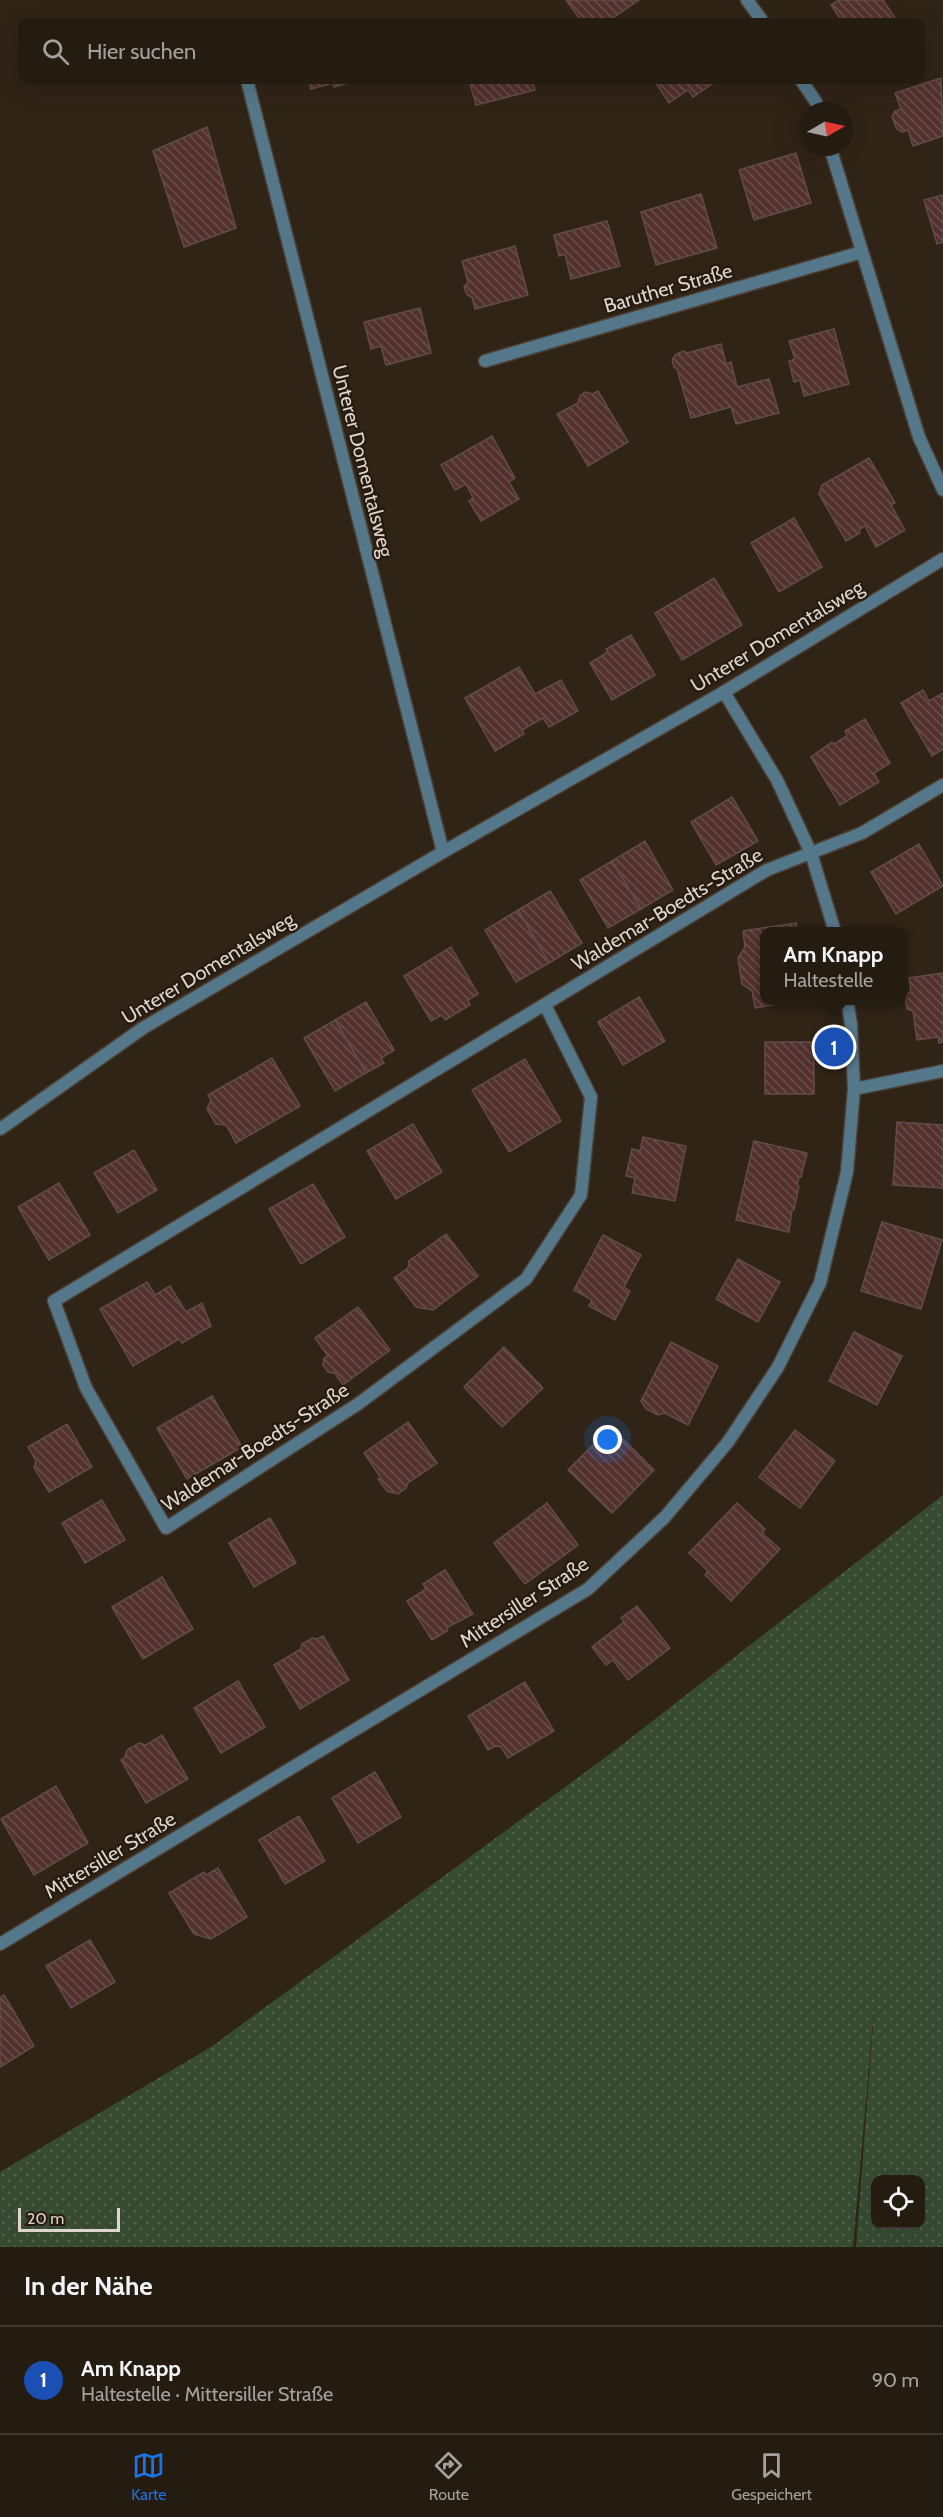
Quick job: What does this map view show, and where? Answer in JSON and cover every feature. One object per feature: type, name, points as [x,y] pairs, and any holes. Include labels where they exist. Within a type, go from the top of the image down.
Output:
[{"type":"street","points":[[747,0],[759,18]]},
{"type":"street","name":"Unterer Domentalsweg","points":[[248,84],[443,852]]},
{"type":"street","points":[[804,84],[816,102]]},
{"type":"street","points":[[833,156],[919,437],[943,490]]},
{"type":"street","name":"Baruther Straße","points":[[486,361],[862,252]]},
{"type":"street","name":"Unterer Domentalsweg","points":[[0,1129],[143,1028],[443,852],[724,692],[943,560]]},
{"type":"street","points":[[724,692],[777,780],[811,853],[833,927]]},
{"type":"street","name":"Waldemar-Boedts-Straße","points":[[545,1005],[591,1097],[581,1195],[526,1279],[358,1404],[166,1528],[86,1388],[54,1301],[767,870],[862,833],[943,785]]},
{"type":"street","name":"Mittersiller Straße","points":[[0,1944],[588,1589],[665,1517],[728,1442],[778,1367],[820,1283],[847,1173],[854,1089],[851,1023],[848,1005]]},
{"type":"street","points":[[854,1089],[943,1071]]},
{"type":"green space","points":[[943,1495],[943,2247],[856,2247],[876,1987],[853,2247],[0,2247],[0,2172],[211,2047],[614,1751]]},
{"type":"building","points":[[566,0],[639,0],[613,18],[579,18]]},
{"type":"building","points":[[839,0],[883,0],[895,18],[839,18],[831,5]]},
{"type":"building","points":[[941,78],[943,136],[913,146],[908,130],[902,132],[897,129],[892,117],[895,111],[901,109],[895,93]]},
{"type":"building","points":[[310,84],[329,84],[311,89]]},
{"type":"building","points":[[470,84],[533,84],[535,90],[476,105]]},
{"type":"building","points":[[657,84],[712,84],[693,97],[688,90],[669,103]]},
{"type":"building","points":[[207,127],[236,228],[184,247],[153,151]]},
{"type":"building","points":[[796,153],[811,203],[754,220],[739,170]]},
{"type":"building","points":[[701,194],[717,248],[656,265],[641,212]]},
{"type":"building","points":[[943,195],[943,242],[937,244],[924,200]]},
{"type":"building","points":[[607,221],[620,266],[571,279],[565,254],[559,256],[554,235]]},
{"type":"building","points":[[515,246],[528,295],[475,309],[472,297],[467,295],[464,287],[468,282],[462,261]]},
{"type":"building","points":[[420,308],[431,353],[386,365],[381,346],[371,349],[364,322]]},
{"type":"building","points":[[834,329],[849,384],[804,396],[800,380],[794,382],[789,361],[795,359],[789,341]]},
{"type":"building","points":[[721,344],[726,364],[731,362],[737,387],[769,379],[779,413],[736,424],[731,407],[691,418],[677,369],[672,360],[676,354],[684,351],[687,353]]},
{"type":"building","points":[[598,391],[628,442],[588,466],[557,414],[578,403],[580,396],[585,392],[593,394]]},
{"type":"building","points":[[492,436],[515,478],[509,482],[519,499],[481,521],[469,501],[473,498],[466,484],[455,490],[441,465]]},
{"type":"building","points":[[869,458],[895,503],[891,505],[905,530],[876,547],[865,526],[859,530],[860,533],[846,541],[819,494],[822,485]]},
{"type":"building","points":[[794,518],[822,567],[779,592],[751,543]]},
{"type":"building","points":[[714,578],[742,625],[682,660],[655,613]]},
{"type":"building","points":[[631,635],[655,675],[612,700],[590,663],[608,652],[606,649]]},
{"type":"building","points":[[519,667],[535,694],[561,680],[578,711],[549,727],[543,718],[522,730],[524,734],[495,751],[465,698]]},
{"type":"building","points":[[923,690],[929,701],[943,693],[943,749],[932,756],[901,703]]},
{"type":"building","points":[[865,719],[890,763],[874,773],[879,782],[840,805],[811,757],[832,742],[834,744],[847,736],[845,731]]},
{"type":"building","points":[[732,797],[758,841],[716,865],[691,822]]},
{"type":"building","points":[[645,841],[673,890],[641,909],[612,861]]},
{"type":"building","points":[[919,844],[943,886],[896,914],[871,872]]},
{"type":"building","points":[[612,861],[641,909],[608,928],[580,880]]},
{"type":"building","points":[[550,891],[582,943],[549,963],[518,910]]},
{"type":"building","points":[[518,910],[549,963],[516,982],[485,930]]},
{"type":"building","points":[[796,923],[796,927],[770,927]]},
{"type":"building","points":[[760,928],[760,1005],[772,1005],[755,1008],[752,991],[742,984],[738,958],[745,947],[743,931]]},
{"type":"building","points":[[451,947],[478,994],[468,1000],[470,1005],[445,1020],[442,1015],[431,1021],[404,976]]},
{"type":"building","points":[[943,973],[943,1042],[939,1043],[938,1037],[917,1040],[913,1011],[907,1009],[906,1005],[907,994],[911,991],[909,978]]},
{"type":"building","points":[[639,997],[665,1041],[623,1065],[598,1022]]},
{"type":"building","points":[[366,1002],[394,1050],[381,1058],[384,1063],[366,1073],[335,1020]]},
{"type":"building","points":[[335,1020],[366,1073],[335,1091],[304,1038]]},
{"type":"building","points":[[765,1042],[814,1042],[814,1094],[765,1094]]},
{"type":"building","points":[[272,1058],[300,1106],[236,1143],[226,1125],[216,1124],[207,1109],[211,1100],[208,1095]]},
{"type":"building","points":[[525,1059],[561,1121],[509,1152],[472,1090]]},
{"type":"building","points":[[897,1122],[943,1125],[943,1188],[893,1185]]},
{"type":"building","points":[[413,1124],[442,1172],[396,1199],[367,1151]]},
{"type":"building","points":[[643,1137],[686,1146],[675,1201],[632,1193],[635,1178],[626,1176],[632,1149],[640,1151]]},
{"type":"building","points":[[754,1141],[807,1153],[797,1185],[799,1186],[789,1232],[736,1220]]},
{"type":"building","points":[[134,1150],[157,1190],[118,1213],[94,1173]]},
{"type":"building","points":[[59,1183],[90,1235],[49,1260],[18,1207]]},
{"type":"building","points":[[313,1184],[345,1237],[301,1264],[269,1209]]},
{"type":"building","points":[[882,1222],[942,1240],[921,1309],[861,1291]]},
{"type":"building","points":[[446,1234],[478,1276],[433,1310],[416,1307],[394,1278],[408,1268],[409,1261]]},
{"type":"building","points":[[603,1235],[641,1255],[624,1287],[630,1291],[615,1320],[589,1306],[592,1300],[574,1290]]},
{"type":"building","points":[[738,1259],[780,1282],[758,1322],[716,1299]]},
{"type":"building","points":[[147,1282],[155,1295],[170,1286],[186,1312],[202,1303],[211,1326],[182,1343],[179,1339],[133,1366],[100,1309]]},
{"type":"building","points":[[358,1307],[390,1350],[343,1385],[335,1373],[328,1372],[323,1365],[324,1358],[328,1356],[315,1338]]},
{"type":"building","points":[[854,1332],[902,1356],[877,1405],[829,1381]]},
{"type":"building","points":[[671,1342],[718,1366],[688,1425],[665,1413],[658,1415],[646,1409],[641,1401]]},
{"type":"building","points":[[504,1347],[543,1388],[502,1427],[464,1387]]},
{"type":"building","points":[[212,1396],[242,1447],[187,1479],[157,1428]]},
{"type":"building","points":[[408,1422],[437,1463],[408,1483],[406,1488],[398,1494],[387,1491],[364,1453]]},
{"type":"building","points":[[67,1424],[92,1467],[49,1492],[34,1468],[36,1461],[28,1447]]},
{"type":"building","points":[[611,1427],[654,1470],[612,1513],[568,1470]]},
{"type":"building","points":[[795,1430],[835,1461],[800,1508],[759,1477]]},
{"type":"building","points":[[102,1500],[125,1540],[85,1563],[62,1523]]},
{"type":"building","points":[[547,1503],[578,1545],[525,1584],[494,1543]]},
{"type":"building","points":[[737,1503],[765,1529],[762,1533],[780,1549],[731,1601],[705,1575],[708,1571],[689,1553]]},
{"type":"building","points":[[270,1518],[296,1563],[254,1587],[229,1543]]},
{"type":"building","points":[[445,1570],[473,1614],[448,1627],[447,1631],[432,1640],[407,1601],[426,1589],[423,1584]]},
{"type":"building","points":[[162,1577],[193,1629],[143,1659],[112,1607]]},
{"type":"building","points":[[637,1606],[670,1648],[628,1680],[613,1660],[606,1665],[592,1647],[624,1622],[621,1618]]},
{"type":"building","points":[[323,1636],[349,1680],[300,1709],[274,1665],[301,1649],[302,1644],[312,1638],[317,1639]]},
{"type":"building","points":[[238,1681],[265,1727],[221,1753],[194,1708]]},
{"type":"building","points":[[525,1682],[554,1731],[508,1758],[501,1747],[495,1746],[488,1750],[468,1716]]},
{"type":"building","points":[[162,1735],[188,1779],[146,1803],[121,1760],[125,1757],[127,1750],[139,1743],[146,1745]]},
{"type":"building","points":[[375,1772],[401,1817],[358,1843],[332,1798]]},
{"type":"building","points":[[56,1786],[88,1843],[34,1875],[1,1819]]},
{"type":"building","points":[[299,1816],[325,1861],[285,1884],[259,1840]]},
{"type":"building","points":[[218,1868],[247,1917],[211,1939],[194,1934],[169,1893],[204,1872],[206,1875]]},
{"type":"building","points":[[90,1940],[115,1982],[71,2008],[46,1966]]},
{"type":"building","points":[[4,1995],[34,2046],[0,2067],[0,1998]]},
{"type":"place","name":"Am Knapp","points":[[834,1047]]}]
